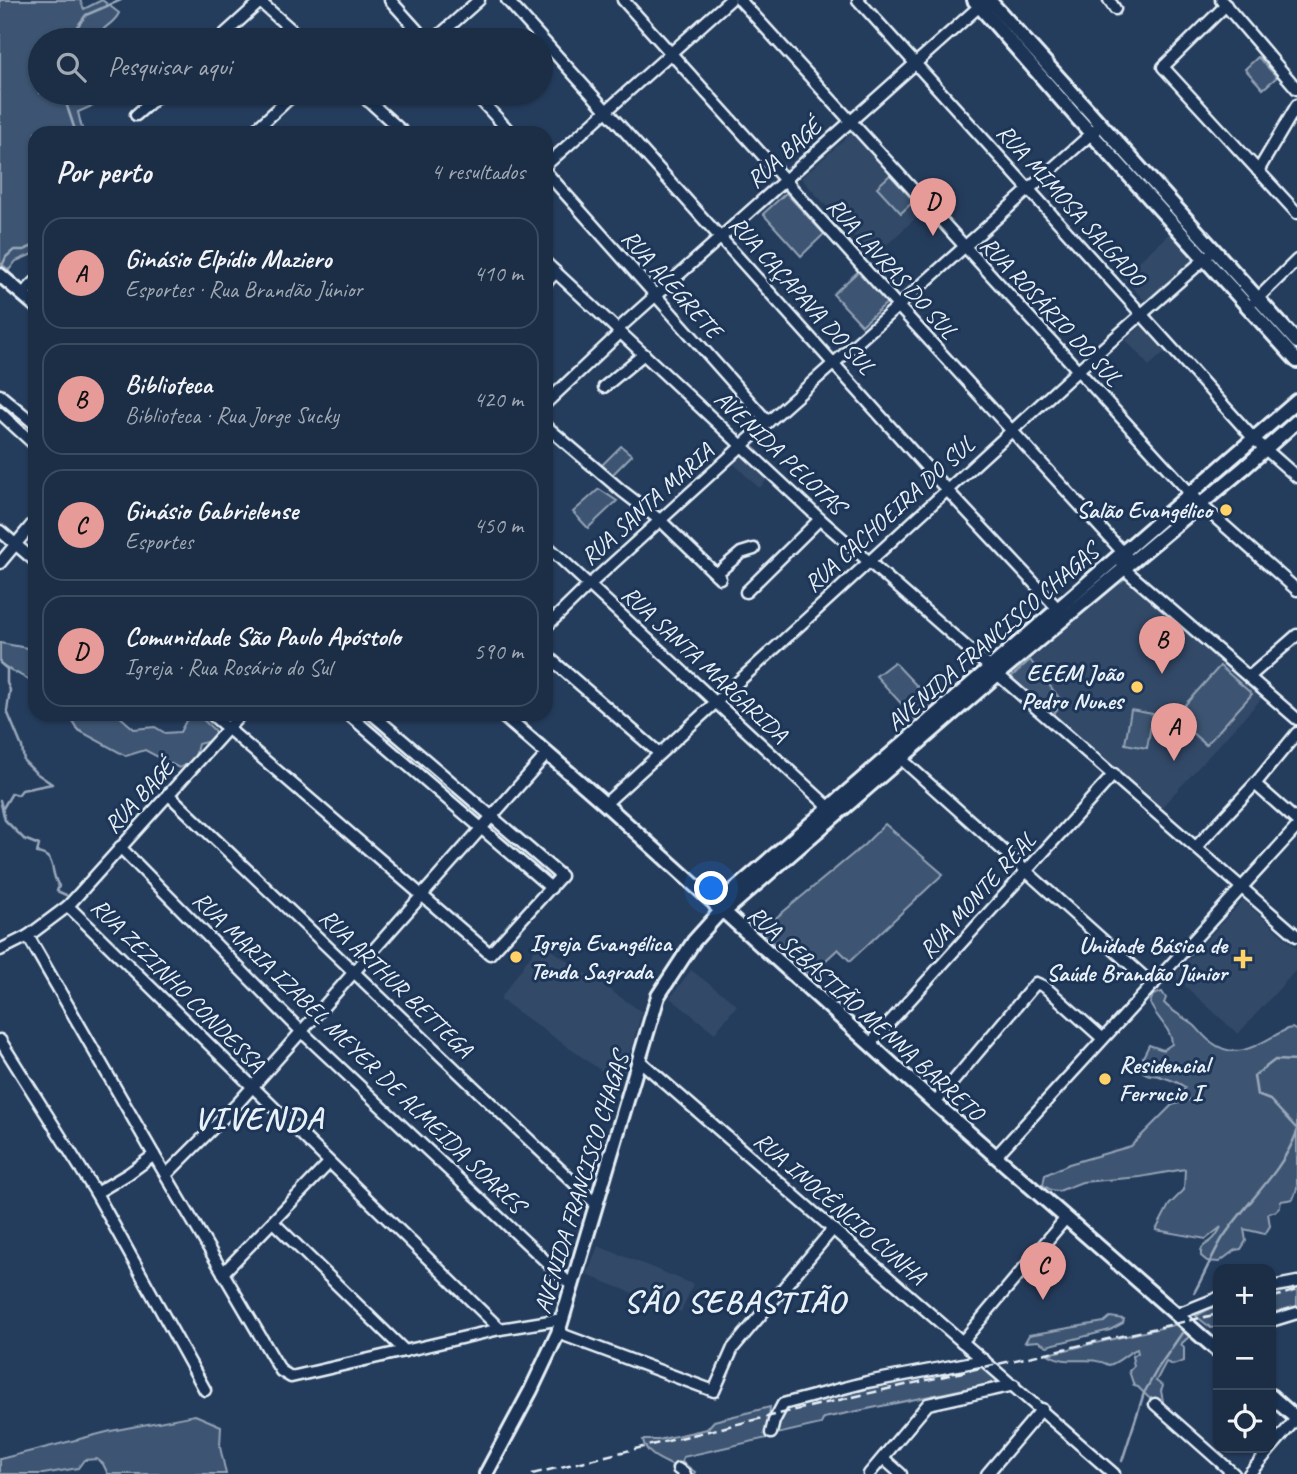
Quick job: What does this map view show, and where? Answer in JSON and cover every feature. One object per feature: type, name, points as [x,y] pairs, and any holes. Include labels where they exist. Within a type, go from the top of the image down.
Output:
[{"type":"main road","points":[[982,2],[1253,304],[1297,361]]},
{"type":"main road","points":[[0,275],[28,299]]},
{"type":"main road","points":[[1253,304],[1297,342]]},
{"type":"main road","name":"AVENIDA FRANCISCO CHAGAS","points":[[486,1474],[558,1333],[652,1014],[666,981],[694,941],[720,910],[1124,560],[1191,494],[1297,401]]},
{"type":"main road","name":"AVENIDA FRANCISCO CHAGAS","points":[[1124,560],[1200,505],[1297,421]]},
{"type":"main road","name":"RUA SEBASTIÃO MENNA BARRETO","points":[[510,721],[935,1103],[1178,1314],[1212,1338]]},
{"type":"main road","points":[[1276,1400],[1297,1419]]},
{"type":"street","points":[[390,0],[415,28]]},
{"type":"street","points":[[447,28],[479,0]]},
{"type":"street","name":"RUA CAÇAPAVA DO SUL","points":[[507,0],[532,28]]},
{"type":"street","name":"RUA LAVRAS DO SUL","points":[[623,0],[1124,560],[1297,719]]},
{"type":"street","points":[[553,159],[730,0]]},
{"type":"street","name":"RUA ROSÁRIO DO SUL","points":[[740,0],[1200,505],[1297,590]]},
{"type":"street","name":"RUA MIMOSA SALGADO","points":[[858,0],[1264,450],[1297,477]]},
{"type":"street","points":[[231,28],[259,1],[289,28]]},
{"type":"street","name":"RUA BAGÉ","points":[[553,396],[655,296],[982,2]]},
{"type":"street","points":[[1297,89],[1223,3],[1163,67],[1297,213]]},
{"type":"street","name":"RUA CAÇAPAVA DO SUL","points":[[553,52],[947,490],[1062,613]]},
{"type":"street","points":[[136,115],[147,105]]},
{"type":"street","points":[[260,126],[282,105]]},
{"type":"street","points":[[373,105],[394,124]]},
{"type":"street","points":[[485,105],[505,126]]},
{"type":"street","points":[[1258,172],[1297,105]]},
{"type":"street","name":"RUA SANTA MARIA","points":[[553,620],[768,422],[1096,130]]},
{"type":"street","name":"RUA ALEGRETE","points":[[553,180],[768,422]]},
{"type":"street","name":"RUA CACHOEIRA DO SUL","points":[[605,804],[1077,371],[1209,255]]},
{"type":"street","points":[[1253,304],[1297,260]]},
{"type":"street","name":"AVENIDA PELOTAS","points":[[553,270],[868,562],[1297,936]]},
{"type":"street","points":[[553,275],[556,272]]},
{"type":"street","points":[[23,294],[28,289]]},
{"type":"street","points":[[604,387],[644,354]]},
{"type":"street","points":[[0,395],[28,418]]},
{"type":"street","points":[[0,413],[28,439]]},
{"type":"street","points":[[553,432],[611,483],[661,521],[718,576],[741,553],[754,549]]},
{"type":"street","points":[[746,592],[820,519]]},
{"type":"street","points":[[0,563],[28,529]]},
{"type":"street","points":[[0,531],[28,555]]},
{"type":"street","name":"RUA SANTA MARGARIDA","points":[[553,552],[832,811]]},
{"type":"street","points":[[1249,677],[1297,635]]},
{"type":"street","points":[[553,661],[659,753]]},
{"type":"street","points":[[219,721],[490,954],[561,876],[380,721]]},
{"type":"street","name":"RUA BAGÉ","points":[[0,950],[28,936],[68,906],[235,721]]},
{"type":"street","points":[[356,721],[551,888]]},
{"type":"street","points":[[1196,847],[1255,784],[1297,733]]},
{"type":"street","points":[[167,1174],[216,1127],[302,1032],[547,754]]},
{"type":"street","points":[[897,755],[1153,985]]},
{"type":"street","points":[[411,768],[421,756]]},
{"type":"street","name":"RUA MONTE REAL","points":[[870,1044],[1114,774]]},
{"type":"street","points":[[1255,784],[1297,821]]},
{"type":"street","name":"RUA ARTHUR BETTEGA","points":[[169,794],[595,1203]]},
{"type":"street","points":[[996,1156],[1297,827]]},
{"type":"street","name":"RUA MARIA IZABEL MEYER DE ALMEIDA SOARES","points":[[120,847],[302,1032],[570,1285]]},
{"type":"street","name":"RUA ZEZINHO CONDESSA","points":[[68,906],[500,1329]]},
{"type":"street","points":[[28,936],[281,1371],[291,1377],[500,1329],[562,1319]]},
{"type":"street","points":[[935,1103],[1036,983],[1045,987],[1102,1038]]},
{"type":"street","points":[[0,1040],[96,1193],[205,1390]]},
{"type":"street","name":"RUA INOCÊNCIO CUNHA","points":[[639,1061],[1042,1409],[1108,1472]]},
{"type":"street","points":[[96,1193],[154,1155]]},
{"type":"street","points":[[223,1273],[329,1163]]},
{"type":"street","points":[[962,1342],[1066,1218]]},
{"type":"street","points":[[273,1222],[405,1351]]},
{"type":"street","points":[[558,1333],[714,1391],[733,1348],[833,1229]]},
{"type":"street","points":[[1276,1286],[1297,1282]]},
{"type":"street","points":[[1178,1314],[1213,1300]]},
{"type":"street","points":[[1276,1319],[1297,1313]]},
{"type":"street","points":[[771,1433],[774,1420],[783,1404],[867,1382],[984,1360]]},
{"type":"street","points":[[869,1474],[928,1404],[1014,1385]]},
{"type":"street","points":[[1155,1404],[1234,1474]]},
{"type":"street","points":[[987,1474],[1042,1409]]},
{"type":"street","points":[[1249,1474],[1297,1419]]},
{"type":"street","points":[[883,1458],[901,1474]]},
{"type":"shaded area","points":[[0,0],[80,0],[84,9],[102,0],[119,13],[105,28],[28,28],[28,105],[94,105],[78,112],[81,126],[28,126],[28,256],[16,261],[9,270],[0,263]]},
{"type":"shaded area","points":[[1258,57],[1277,77],[1263,89],[1245,69]]},
{"type":"shaded area","points":[[854,131],[925,210],[873,257],[801,178]]},
{"type":"shaded area","points":[[890,175],[914,201],[901,213],[877,187]]},
{"type":"shaded area","points":[[786,193],[824,234],[801,256],[763,214]]},
{"type":"shaded area","points":[[1172,231],[1196,257],[1146,302],[1122,277]]},
{"type":"shaded area","points":[[860,270],[889,301],[862,325],[833,294]]},
{"type":"shaded area","points":[[1143,324],[1167,350],[1149,366],[1126,340]]},
{"type":"shaded area","points":[[621,446],[632,455],[610,477],[600,467]]},
{"type":"shaded area","points":[[744,454],[769,478],[759,488],[734,464]]},
{"type":"shaded area","points":[[599,489],[617,501],[588,528],[573,512]]},
{"type":"shaded area","name":"EEEM João Pedro Nunes","points":[[1123,578],[1263,697],[1161,808],[1011,677]]},
{"type":"shaded area","points":[[0,643],[28,648],[28,679],[9,669],[0,663]]},
{"type":"shaded area","points":[[1030,660],[1063,703],[1053,714],[1011,677]]},
{"type":"shaded area","points":[[894,662],[935,705],[917,721],[876,676]]},
{"type":"shaded area","points":[[1220,666],[1252,694],[1206,745],[1174,717]]},
{"type":"shaded area","points":[[1131,710],[1153,714],[1147,748],[1125,744]]},
{"type":"shaded area","points":[[72,721],[125,721],[134,729],[155,727],[165,733],[180,732],[186,721],[204,721],[215,733],[210,741],[198,744],[194,761],[179,768],[145,750],[126,756],[78,730]]},
{"type":"shaded area","points":[[362,721],[375,721],[415,756],[410,762]]},
{"type":"shaded area","points":[[422,762],[484,815],[479,821],[417,768]]},
{"type":"shaded area","points":[[496,824],[554,874],[548,880],[490,831]]},
{"type":"shaded area","points":[[885,824],[943,874],[850,961],[838,949],[810,975],[760,931],[864,845]]},
{"type":"shaded area","name":"Unidade Básica de Saúde Brandão Júnior","points":[[1243,900],[1297,949],[1297,969],[1238,1034],[1174,976]]},
{"type":"shaded area","points":[[540,942],[642,1012],[620,1084],[500,999]]},
{"type":"shaded area","points":[[691,970],[737,1005],[715,1033],[670,998]]},
{"type":"shaded area","points":[[1162,992],[1166,998],[1164,1003],[1209,1040],[1231,1051],[1250,1048],[1287,1029],[1297,1031],[1297,1189],[1293,1199],[1281,1201],[1277,1210],[1268,1213],[1270,1226],[1265,1234],[1244,1229],[1246,1241],[1241,1249],[1235,1250],[1219,1262],[1207,1261],[1201,1256],[1201,1252],[1221,1227],[1206,1239],[1156,1230],[1169,1205],[1184,1190],[1185,1169],[1140,1177],[1082,1182],[1059,1191],[1043,1185],[1045,1175],[1069,1164],[1131,1146],[1172,1105],[1189,1100],[1183,1093],[1185,1087],[1143,1072],[1143,1057],[1149,1045],[1163,1050],[1172,1044],[1169,1033],[1150,1003],[1153,995]]},
{"type":"shaded area","points":[[598,1246],[693,1284],[681,1312],[587,1275]]},
{"type":"shaded area","points":[[1297,1287],[1297,1306],[1276,1312],[1276,1291]]},
{"type":"shaded area","points":[[1213,1307],[1213,1328],[1211,1328],[1196,1316]]},
{"type":"shaded area","points":[[1110,1317],[1124,1319],[1123,1323],[1110,1330],[1047,1346],[1038,1341],[1025,1342],[1029,1335],[1104,1322]]},
{"type":"shaded area","points":[[1178,1324],[1191,1335],[1181,1344],[1184,1348],[1184,1361],[1173,1365],[1166,1362],[1156,1381],[1163,1386],[1161,1391],[1164,1406],[1134,1386],[1129,1371],[1134,1366],[1132,1356],[1138,1353],[1137,1349],[1109,1365],[1093,1360],[1063,1360],[1048,1354]]},
{"type":"shaded area","points":[[978,1364],[995,1375],[998,1382],[824,1418],[821,1424],[777,1434],[783,1410],[792,1406]]},
{"type":"shaded area","points":[[770,1407],[767,1438],[683,1457],[682,1462],[695,1472],[694,1474],[687,1474],[655,1456],[645,1447],[643,1440],[658,1440],[707,1429],[714,1421]]},
{"type":"shaded area","points":[[195,1415],[221,1426],[220,1447],[226,1474],[108,1474],[97,1459],[84,1460],[78,1468],[43,1474],[0,1474],[0,1459],[111,1431]]},
{"type":"waterway","points":[[77,28],[86,15],[121,0]]},
{"type":"waterway","points":[[67,105],[74,126]]},
{"type":"waterway","points":[[2,266],[6,257],[14,250],[28,248]]},
{"type":"waterway","points":[[0,663],[7,669],[10,690],[7,711],[22,747],[24,761],[52,784],[22,790],[18,795],[12,793],[3,808]]},
{"type":"waterway","points":[[0,800],[5,820],[24,839],[39,845],[37,853],[51,861],[59,886],[57,891],[66,895]]},
{"type":"waterway","points":[[1297,1061],[1275,1060],[1254,1076],[1257,1095],[1270,1100],[1297,1129]]},
{"type":"waterway","points":[[1194,1293],[1222,1239],[1273,1175],[1297,1132]]},
{"type":"waterway","points":[[1122,1461],[1144,1393],[1184,1330]]},
{"type":"railway","points":[[1276,1296],[1297,1290]]},
{"type":"railway","points":[[532,1474],[791,1411],[1213,1315]]},
{"type":"place","name":"Comunidade São Paulo Apóstolo","points":[[933,236]]},
{"type":"place","name":"Salão Evangélico","points":[[1226,510]]},
{"type":"place","name":"Biblioteca","points":[[1162,674]]},
{"type":"place","name":"EEEM João Pedro Nunes","points":[[1137,687]]},
{"type":"place","name":"Ginásio Elpídio Maziero","points":[[1174,761]]},
{"type":"place","name":"Igreja Evangélica Tenda Sagrada","points":[[516,957]]},
{"type":"place","name":"Unidade Básica de Saúde Brandão Júnior","points":[[1243,959]]},
{"type":"place","name":"Residencial Ferrucio I","points":[[1105,1079]]},
{"type":"place","name":"Ginásio Gabrielense","points":[[1043,1300]]},
{"type":"district","name":"VIVENDA","points":[[259,1118]]},
{"type":"district","name":"SÃO SEBASTIÃO","points":[[735,1301]]}]
